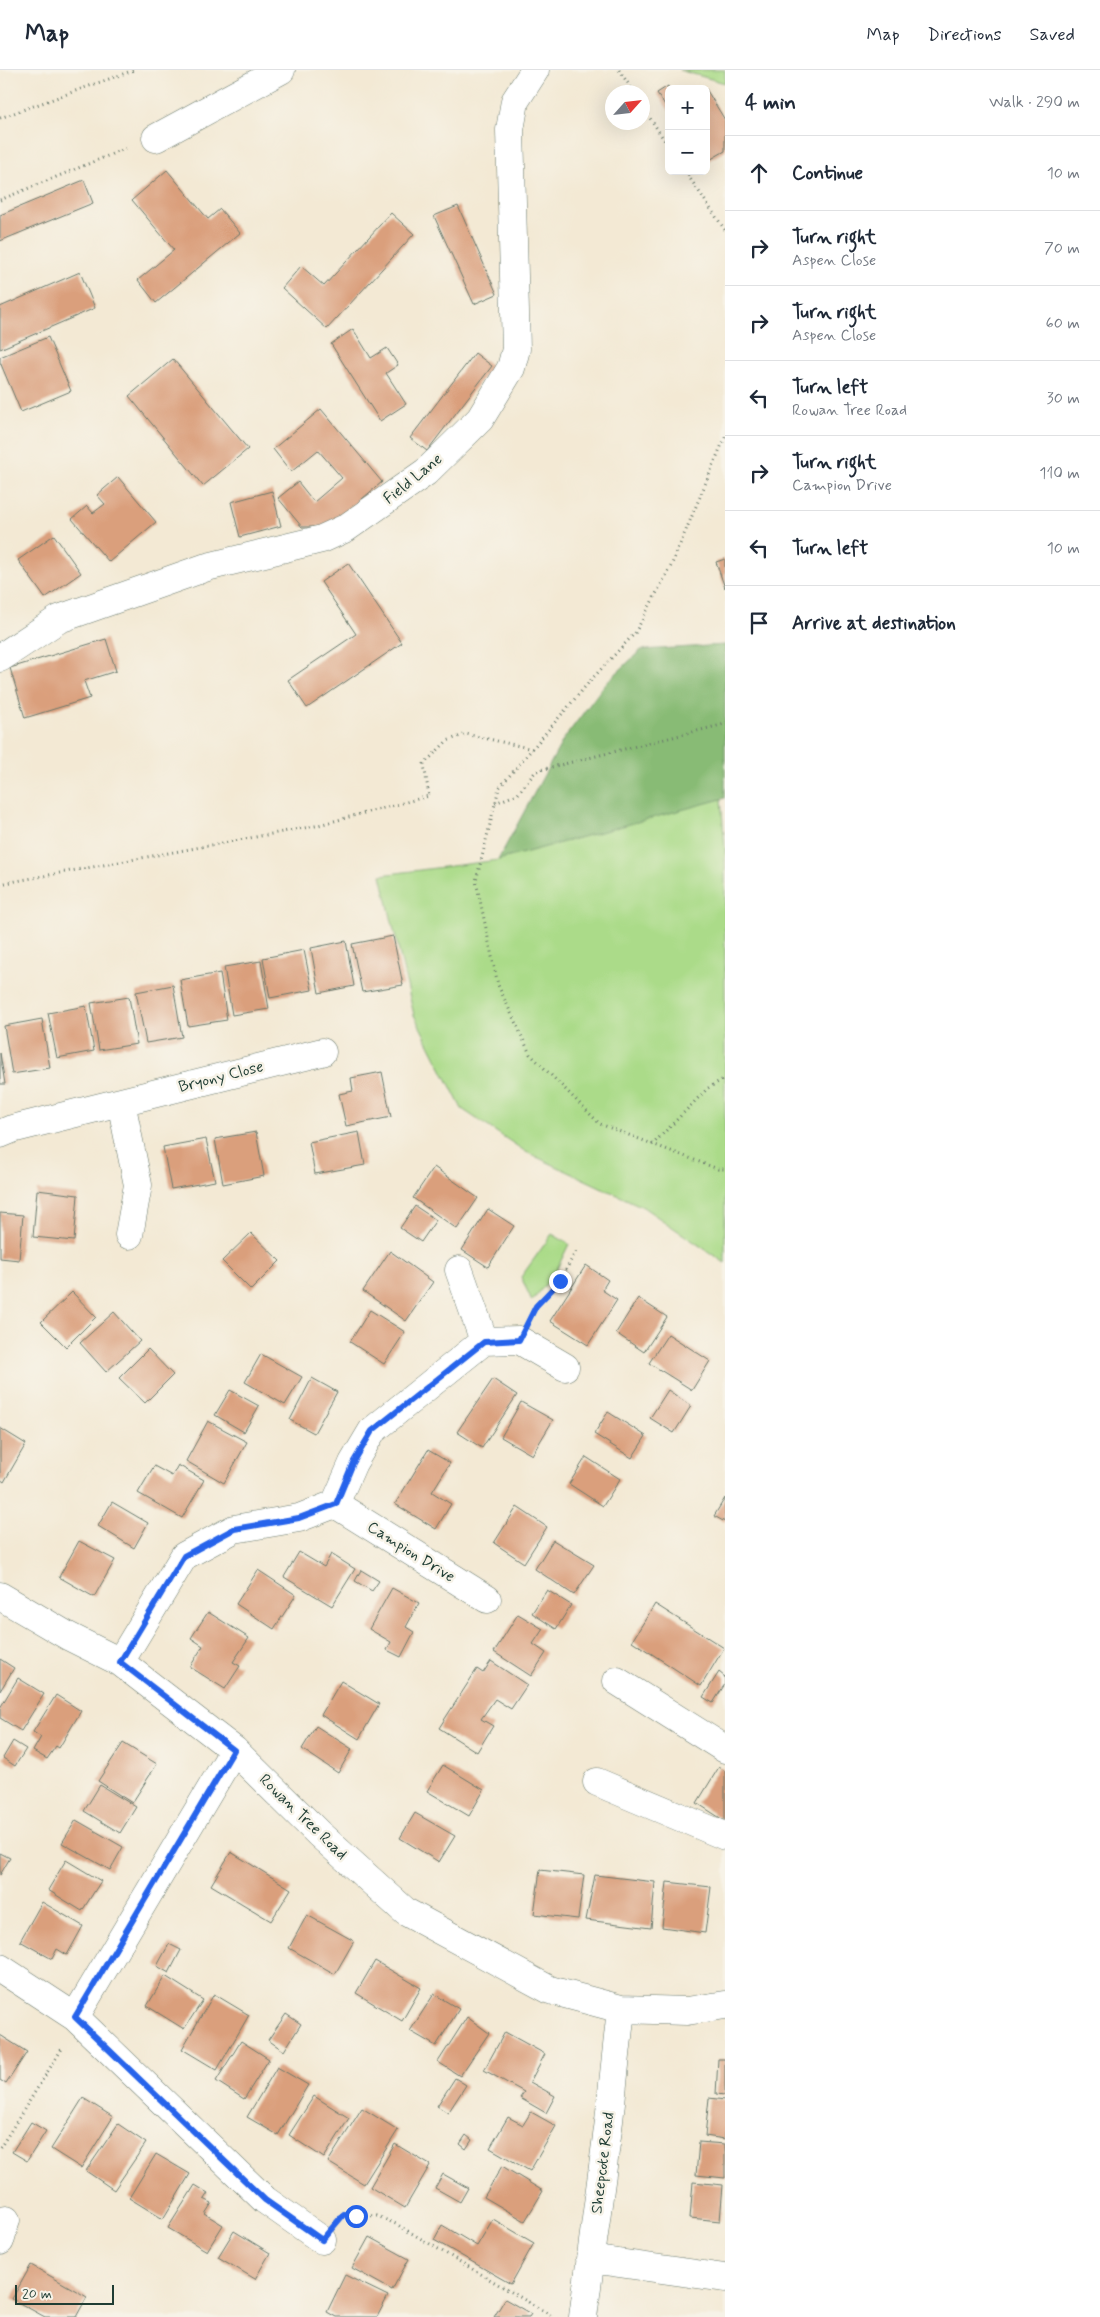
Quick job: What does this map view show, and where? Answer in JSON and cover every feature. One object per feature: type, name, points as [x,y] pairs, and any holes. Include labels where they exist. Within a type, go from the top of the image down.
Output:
[{"type":"street","points":[[156,138],[281,70]]},
{"type":"street","name":"Field Lane","points":[[0,658],[59,619],[207,567],[322,539],[346,528],[426,472],[480,419],[511,368],[516,349],[510,130],[515,101],[535,70]]},
{"type":"street","name":"Bryony Close","points":[[0,1134],[12,1129],[322,1052]]},
{"type":"street","points":[[121,1102],[138,1185],[129,1235]]},
{"type":"street","points":[[460,1270],[484,1342]]},
{"type":"street","points":[[120,1662],[184,1556],[234,1529],[299,1518],[336,1504],[353,1463],[372,1431],[484,1342],[519,1340],[565,1367]]},
{"type":"street","name":"Campion Drive","points":[[336,1504],[487,1599]]},
{"type":"street","name":"Rowan Tree Road","points":[[0,1596],[68,1636],[120,1662],[234,1750],[319,1834],[406,1912],[550,1990],[621,2009],[687,2011],[725,2005]]},
{"type":"street","points":[[617,1681],[725,1749]]},
{"type":"street","points":[[78,2021],[234,1750]]},
{"type":"street","points":[[597,1782],[725,1836]]},
{"type":"street","points":[[0,1968],[78,2021],[265,2200],[322,2240]]},
{"type":"street","name":"Sheepcote Road","points":[[583,2317],[621,2009]]},
{"type":"street","points":[[590,2259],[725,2278]]},
{"type":"path","points":[[0,118],[134,70]]},
{"type":"path","points":[[619,70],[629,85]]},
{"type":"path","points":[[650,118],[665,141]]},
{"type":"path","points":[[0,200],[156,138]]},
{"type":"path","points":[[688,175],[725,230]]},
{"type":"path","points":[[725,437],[671,566],[635,632],[498,788],[476,882],[498,985],[530,1054],[600,1124],[718,1169],[725,1168]]},
{"type":"path","points":[[495,804],[518,794],[536,771],[725,724]]},
{"type":"path","points":[[0,884],[315,826],[428,796],[424,764],[447,741],[466,734],[533,749]]},
{"type":"path","points":[[652,1145],[708,1088],[725,1078]]},
{"type":"path","points":[[519,1340],[536,1306],[560,1281],[577,1249]]},
{"type":"path","points":[[0,2148],[78,2021]]},
{"type":"path","points":[[322,2240],[344,2214],[377,2216],[396,2224],[555,2317]]},
{"type":"green space","points":[[679,70],[725,70],[725,83]]},
{"type":"green space","points":[[725,645],[725,798],[498,860],[563,740],[605,684],[641,650]]},
{"type":"green space","points":[[721,798],[725,849],[725,1263],[643,1207],[526,1152],[462,1109],[414,1015],[381,875],[498,860]]},
{"type":"green space","points":[[552,1234],[569,1244],[555,1273],[532,1301],[521,1277]]},
{"type":"building","points":[[665,88],[665,105],[657,93]]},
{"type":"building","points":[[710,96],[725,120],[725,151],[710,160]]},
{"type":"building","points":[[167,170],[208,219],[220,209],[240,233],[156,303],[138,280],[174,250],[132,200]]},
{"type":"building","points":[[84,180],[93,203],[0,241],[0,215]]},
{"type":"building","points":[[458,206],[497,294],[474,304],[434,216]]},
{"type":"building","points":[[391,213],[414,234],[327,329],[282,288],[301,266],[324,286]]},
{"type":"building","points":[[80,272],[95,308],[0,349],[0,307]]},
{"type":"building","points":[[353,329],[371,358],[387,348],[398,365],[386,373],[406,404],[380,421],[331,344]]},
{"type":"building","points":[[48,337],[71,391],[21,412],[0,362],[0,357]]},
{"type":"building","points":[[475,353],[492,366],[427,451],[410,438]]},
{"type":"building","points":[[173,359],[248,449],[203,486],[129,396]]},
{"type":"building","points":[[321,409],[382,482],[329,527],[302,527],[278,498],[298,482],[314,502],[342,478],[318,450],[291,472],[273,449]]},
{"type":"building","points":[[118,477],[156,522],[109,562],[72,519],[87,506],[93,513],[105,504],[97,495]]},
{"type":"building","points":[[272,491],[281,526],[240,537],[231,502]]},
{"type":"building","points":[[54,535],[81,573],[45,598],[18,560]]},
{"type":"building","points":[[725,559],[725,588],[716,562]]},
{"type":"building","points":[[348,563],[402,643],[307,708],[288,680],[356,634],[321,582]]},
{"type":"building","points":[[106,639],[116,671],[84,681],[90,698],[25,718],[10,668]]},
{"type":"building","points":[[393,936],[403,985],[362,992],[352,944]]},
{"type":"building","points":[[346,941],[354,986],[319,993],[311,948]]},
{"type":"building","points":[[304,950],[312,990],[270,998],[263,958]]},
{"type":"building","points":[[261,961],[269,1009],[232,1015],[224,967]]},
{"type":"building","points":[[220,973],[227,1020],[188,1026],[180,980]]},
{"type":"building","points":[[173,985],[182,1037],[146,1043],[136,992]]},
{"type":"building","points":[[129,997],[137,1044],[99,1050],[91,1003]]},
{"type":"building","points":[[86,1006],[94,1051],[57,1058],[48,1013]]},
{"type":"building","points":[[42,1019],[50,1068],[12,1074],[4,1026]]},
{"type":"building","points":[[0,1053],[5,1084],[0,1084]]},
{"type":"building","points":[[382,1072],[391,1117],[346,1126],[339,1094],[353,1091],[351,1078]]},
{"type":"building","points":[[256,1132],[264,1176],[223,1184],[215,1139]]},
{"type":"building","points":[[359,1132],[365,1165],[315,1174],[309,1142]]},
{"type":"building","points":[[206,1139],[215,1181],[171,1189],[163,1147]]},
{"type":"building","points":[[434,1167],[478,1198],[457,1229],[413,1198]]},
{"type":"building","points":[[37,1190],[78,1195],[74,1241],[33,1237]]},
{"type":"building","points":[[415,1206],[436,1220],[421,1242],[400,1228]]},
{"type":"building","points":[[488,1209],[514,1226],[488,1267],[462,1250]]},
{"type":"building","points":[[0,1213],[23,1215],[19,1260],[0,1258]]},
{"type":"building","points":[[251,1233],[280,1261],[251,1290],[222,1261]]},
{"type":"building","points":[[390,1251],[433,1282],[406,1321],[363,1291]]},
{"type":"building","points":[[586,1265],[608,1280],[602,1290],[617,1300],[588,1345],[550,1321]]},
{"type":"building","points":[[72,1292],[96,1317],[66,1347],[41,1322]]},
{"type":"building","points":[[638,1298],[667,1317],[644,1352],[616,1333]]},
{"type":"building","points":[[370,1310],[405,1332],[384,1364],[350,1342]]},
{"type":"building","points":[[114,1312],[140,1341],[106,1372],[80,1343]]},
{"type":"building","points":[[668,1334],[710,1361],[692,1390],[649,1363]]},
{"type":"building","points":[[148,1349],[173,1375],[145,1403],[119,1378]]},
{"type":"building","points":[[261,1354],[302,1377],[285,1405],[245,1382]]},
{"type":"building","points":[[312,1378],[337,1392],[314,1433],[290,1420]]},
{"type":"building","points":[[493,1379],[517,1395],[482,1448],[457,1432]]},
{"type":"building","points":[[230,1390],[259,1406],[244,1432],[215,1415]]},
{"type":"building","points":[[668,1390],[691,1406],[674,1433],[650,1418]]},
{"type":"building","points":[[521,1402],[553,1420],[532,1455],[501,1437]]},
{"type":"building","points":[[608,1412],[646,1436],[632,1458],[594,1434]]},
{"type":"building","points":[[208,1421],[247,1442],[224,1483],[186,1461]]},
{"type":"building","points":[[0,1428],[26,1444],[4,1482],[0,1479]]},
{"type":"building","points":[[428,1450],[450,1463],[432,1492],[451,1504],[436,1529],[395,1504]]},
{"type":"building","points":[[586,1457],[620,1479],[603,1506],[569,1484]]},
{"type":"building","points":[[178,1465],[204,1480],[182,1518],[138,1493],[154,1466],[172,1476]]},
{"type":"building","points":[[725,1498],[725,1522],[714,1516]]},
{"type":"building","points":[[112,1502],[148,1523],[134,1548],[98,1526]]},
{"type":"building","points":[[517,1507],[547,1527],[524,1563],[494,1543]]},
{"type":"building","points":[[553,1540],[594,1565],[574,1595],[535,1569]]},
{"type":"building","points":[[79,1541],[115,1560],[94,1597],[59,1577]]},
{"type":"building","points":[[299,1552],[324,1567],[331,1554],[355,1569],[332,1606],[284,1577]]},
{"type":"building","points":[[258,1570],[296,1595],[274,1629],[236,1604]]},
{"type":"building","points":[[361,1570],[379,1581],[372,1591],[355,1581]]},
{"type":"building","points":[[392,1588],[419,1603],[406,1627],[414,1632],[401,1657],[387,1650],[391,1642],[369,1629]]},
{"type":"building","points":[[547,1590],[571,1605],[556,1629],[532,1613]]},
{"type":"building","points":[[655,1604],[724,1648],[701,1686],[632,1641]]},
{"type":"building","points":[[208,1612],[249,1638],[233,1662],[240,1666],[225,1689],[190,1667],[203,1646],[191,1638]]},
{"type":"building","points":[[518,1614],[543,1629],[533,1644],[546,1653],[531,1676],[494,1652]]},
{"type":"building","points":[[0,1659],[14,1668],[0,1691]]},
{"type":"building","points":[[491,1661],[527,1685],[511,1709],[495,1699],[481,1719],[493,1726],[477,1752],[439,1728],[477,1669],[483,1673]]},
{"type":"building","points":[[719,1672],[725,1677],[725,1684],[713,1703],[703,1697]]},
{"type":"building","points":[[18,1678],[44,1694],[21,1731],[0,1718],[0,1708]]},
{"type":"building","points":[[341,1681],[379,1704],[359,1739],[321,1715]]},
{"type":"building","points":[[56,1695],[81,1711],[59,1748],[56,1746],[47,1759],[33,1751],[41,1737],[33,1732]]},
{"type":"building","points":[[316,1726],[352,1749],[338,1773],[302,1749]]},
{"type":"building","points":[[13,1741],[26,1749],[15,1766],[3,1758]]},
{"type":"building","points":[[123,1743],[157,1764],[132,1803],[98,1781]]},
{"type":"building","points":[[443,1765],[484,1790],[469,1816],[427,1791]]},
{"type":"building","points":[[719,1767],[725,1771],[725,1821],[697,1803]]},
{"type":"building","points":[[100,1785],[136,1807],[120,1833],[84,1811]]},
{"type":"building","points":[[415,1813],[455,1836],[439,1862],[400,1838]]},
{"type":"building","points":[[76,1820],[123,1847],[110,1870],[62,1843]]},
{"type":"building","points":[[231,1852],[291,1889],[271,1921],[211,1885]]},
{"type":"building","points":[[0,1853],[10,1858],[0,1875]]},
{"type":"building","points":[[66,1860],[101,1881],[82,1911],[48,1890]]},
{"type":"building","points":[[540,1870],[584,1875],[578,1919],[534,1914]]},
{"type":"building","points":[[595,1875],[655,1882],[651,1928],[586,1920]]},
{"type":"building","points":[[667,1882],[711,1887],[705,1933],[662,1927]]},
{"type":"building","points":[[42,1902],[83,1926],[67,1955],[57,1949],[52,1959],[20,1941]]},
{"type":"building","points":[[307,1915],[354,1941],[335,1974],[289,1948]]},
{"type":"building","points":[[169,1944],[181,1950],[169,1973],[157,1966]]},
{"type":"building","points":[[375,1961],[421,1988],[402,2021],[356,1993]]},
{"type":"building","points":[[165,1976],[203,2000],[184,2029],[147,2006]]},
{"type":"building","points":[[214,1994],[249,2015],[217,2070],[182,2049]]},
{"type":"building","points":[[434,1994],[459,2009],[436,2046],[410,2031]]},
{"type":"building","points":[[286,2014],[301,2024],[284,2051],[268,2040]]},
{"type":"building","points":[[467,2017],[489,2033],[460,2076],[438,2062]]},
{"type":"building","points":[[505,2032],[545,2054],[530,2082],[555,2096],[546,2113],[520,2098],[524,2092],[484,2070]]},
{"type":"building","points":[[0,2035],[27,2052],[6,2084],[0,2080]]},
{"type":"building","points":[[241,2041],[269,2059],[244,2099],[216,2081]]},
{"type":"building","points":[[718,2059],[725,2059],[725,2095],[716,2094]]},
{"type":"building","points":[[277,2067],[308,2085],[278,2135],[247,2117]]},
{"type":"building","points":[[455,2078],[466,2085],[448,2113],[437,2106]]},
{"type":"building","points":[[314,2096],[349,2118],[324,2158],[289,2135]]},
{"type":"building","points":[[83,2098],[113,2117],[81,2168],[51,2149]]},
{"type":"building","points":[[709,2098],[725,2100],[725,2139],[705,2136]]},
{"type":"building","points":[[362,2108],[398,2130],[364,2184],[328,2162]]},
{"type":"building","points":[[531,2112],[556,2126],[530,2171],[490,2148],[508,2117],[523,2125]]},
{"type":"building","points":[[31,2122],[46,2131],[27,2161],[12,2152]]},
{"type":"building","points":[[118,2124],[146,2143],[114,2190],[86,2171]]},
{"type":"building","points":[[466,2135],[472,2140],[466,2149],[460,2144]]},
{"type":"building","points":[[699,2142],[725,2144],[725,2178],[696,2175]]},
{"type":"building","points":[[395,2144],[430,2165],[405,2208],[370,2187]]},
{"type":"building","points":[[156,2154],[190,2174],[163,2219],[129,2198]]},
{"type":"building","points":[[502,2166],[543,2191],[525,2221],[484,2197]]},
{"type":"building","points":[[443,2174],[468,2188],[460,2202],[435,2188]]},
{"type":"building","points":[[693,2182],[723,2185],[720,2221],[690,2218]]},
{"type":"building","points":[[195,2185],[208,2193],[204,2199],[212,2203],[205,2214],[223,2225],[207,2251],[168,2228]]},
{"type":"building","points":[[493,2219],[534,2243],[511,2284],[434,2240],[442,2225],[477,2246]]},
{"type":"building","points":[[234,2231],[270,2253],[255,2279],[218,2257]]},
{"type":"building","points":[[369,2237],[409,2259],[392,2290],[352,2268]]},
{"type":"building","points":[[31,2265],[87,2297],[76,2317],[45,2317],[12,2299]]},
{"type":"building","points":[[345,2275],[388,2296],[377,2317],[336,2317],[327,2312]]},
{"type":"building","points":[[505,2299],[531,2314],[529,2317],[494,2317]]},
{"type":"route","points":[[356,2216],[344,2214],[322,2240],[265,2200],[75,2017],[234,1750],[120,1662],[184,1556],[234,1529],[299,1518],[336,1504],[353,1463],[372,1431],[484,1342],[519,1340],[536,1306],[560,1281]]}]
